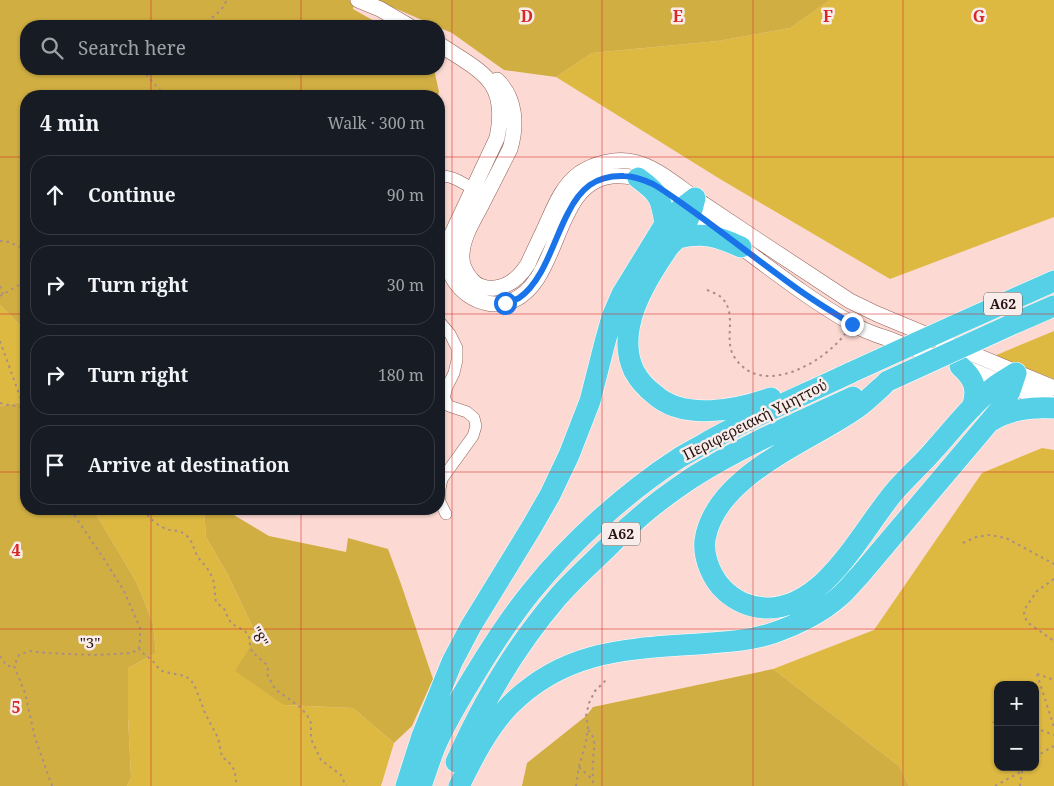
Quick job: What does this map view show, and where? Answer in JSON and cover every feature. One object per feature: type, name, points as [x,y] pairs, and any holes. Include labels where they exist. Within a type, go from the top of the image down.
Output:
[{"type":"highway","points":[[638,178],[658,196],[671,231]]},
{"type":"highway","points":[[691,205],[672,216],[668,248],[650,273],[632,316],[628,335],[630,356],[634,371],[643,384],[656,396],[671,404],[687,409],[704,411],[724,410],[765,400],[814,382],[852,372]]},
{"type":"highway","points":[[671,231],[706,235],[727,240],[741,247]]},
{"type":"highway","points":[[406,786],[422,736],[452,662],[470,626],[531,528],[569,455],[590,401],[612,317],[622,294],[671,231]]},
{"type":"highway","name":"Περιφερειακή Υμηττού","points":[[421,786],[435,747],[489,651],[530,593],[555,564],[613,508],[680,458],[774,407],[1054,281]]},
{"type":"highway","name":"Περιφερειακή Υμηττού","points":[[448,786],[476,719],[535,626],[582,571],[632,523],[659,501],[693,477],[776,431],[1054,306]]},
{"type":"highway","points":[[960,366],[972,380],[975,390],[972,408]]},
{"type":"highway","points":[[888,381],[857,408],[756,469],[716,510],[709,525],[705,542],[706,556],[712,575],[732,598],[743,604],[758,608],[774,608],[786,606],[815,590],[845,558],[895,491],[972,408],[994,387],[1009,381]]},
{"type":"highway","points":[[459,786],[481,744],[495,723],[510,706],[547,676],[566,666],[614,651],[746,640],[773,633],[795,624],[839,597],[860,575],[1001,408],[1009,381]]},
{"type":"highway","points":[[989,423],[1008,412],[1024,408],[1054,406]]},
{"type":"street","points":[[358,0],[398,20]]},
{"type":"street","points":[[445,48],[483,74],[492,84],[497,94],[500,108],[497,138],[464,242],[463,266],[473,282],[490,289],[499,288],[516,279],[523,272],[563,190],[580,172],[606,162],[620,160],[634,162],[658,173],[691,205],[741,247],[794,286],[852,324],[960,366],[1009,381],[1054,388]]},
{"type":"street","points":[[479,193],[449,240],[447,252],[448,265],[459,287],[469,296],[479,301],[492,304],[505,303],[517,299],[526,292],[541,272],[568,212],[586,187],[598,180],[611,176],[638,178],[691,205],[850,300],[1054,406]]},
{"type":"street","points":[[445,177],[452,178],[479,193]]},
{"type":"street","points":[[445,328],[457,348],[454,373],[445,394]]},
{"type":"street","points":[[445,400],[449,406],[467,412],[474,418],[476,426],[473,436],[445,475]]},
{"type":"path","points":[[209,20],[221,10],[227,0]]},
{"type":"path","points":[[147,75],[160,90]]},
{"type":"path","points":[[0,241],[9,242],[20,247]]},
{"type":"path","points":[[0,296],[20,285]]},
{"type":"path","points":[[0,286],[3,294]]},
{"type":"path","points":[[707,290],[720,296],[726,303],[730,314],[729,347],[734,358],[745,370],[753,374],[765,376],[778,375],[800,370],[821,357],[839,341],[852,324]]},
{"type":"path","points":[[0,341],[20,395]]},
{"type":"path","points":[[0,403],[20,407]]},
{"type":"path","points":[[74,515],[124,591],[140,628],[140,651],[152,660],[160,670],[185,676],[191,680],[218,738],[222,757],[231,762],[234,768],[236,786]]},
{"type":"path","name":"\"8\"","points":[[148,515],[163,528],[180,531],[192,541],[198,557],[211,574],[216,602],[225,610],[232,624],[245,631],[249,637],[252,652],[266,664],[268,668],[267,674],[276,688],[307,715],[311,723],[311,739],[321,760],[341,775],[346,786]]},
{"type":"path","points":[[963,543],[976,537],[990,535],[1006,538],[1054,564]]},
{"type":"path","points":[[1054,580],[1037,591],[1026,607],[1024,614],[1027,622],[1054,641]]},
{"type":"path","name":"\"3\"","points":[[14,666],[18,655],[30,651],[47,654],[132,654],[139,648]]},
{"type":"path","points":[[0,656],[8,666],[14,666],[25,693],[35,738],[52,786]]},
{"type":"path","points":[[1054,680],[1037,674],[1054,727]]},
{"type":"path","points":[[576,786],[588,730],[586,716],[589,702],[607,679]]},
{"type":"path","points":[[1039,729],[1054,735]]},
{"type":"path","points":[[588,730],[592,734],[595,744],[593,786]]},
{"type":"path","points":[[1039,755],[1054,746]]},
{"type":"path","points":[[579,766],[593,780]]},
{"type":"path","points":[[995,786],[1022,771]]},
{"type":"path","points":[[1020,786],[1022,771]]},
{"type":"shaded area","points":[[0,0],[354,0],[353,9],[372,20],[20,20],[20,75],[435,75],[439,90],[20,90],[20,325],[0,305]]},
{"type":"shaded area","points":[[376,0],[830,0],[790,28],[718,41],[592,53],[556,77],[504,70],[445,30],[445,20],[422,20]]},
{"type":"shaded area","points":[[830,0],[1054,0],[1054,217],[890,279],[720,179],[556,77],[592,53],[718,41],[790,28]]},
{"type":"shaded area","points":[[0,305],[20,325],[20,402],[0,406]]},
{"type":"shaded area","points":[[1054,331],[1054,379],[994,356]]},
{"type":"shaded area","points":[[20,402],[20,515],[97,515],[137,583],[153,624],[156,653],[128,668],[131,777],[127,786],[0,786],[0,406]]},
{"type":"shaded area","points":[[1042,448],[1054,450],[1054,786],[909,786],[899,766],[773,669],[874,630],[982,473]]},
{"type":"shaded area","points":[[97,515],[204,515],[206,537],[228,575],[257,636],[284,705],[353,708],[394,743],[381,786],[127,786],[131,777],[128,668],[156,653],[153,624],[137,583]]},
{"type":"shaded area","points":[[204,515],[234,515],[269,536],[346,552],[348,538],[388,549],[433,679],[412,726],[394,743],[353,708],[284,705],[235,671],[257,636],[228,575],[206,537]]},
{"type":"shaded area","points":[[773,669],[899,766],[909,786],[522,786],[527,763],[586,716],[593,707]]},
{"type":"route","points":[[505,303],[517,299],[534,283],[541,272],[568,212],[586,187],[591,183],[611,176],[625,176],[638,178],[653,185],[716,228],[794,286],[852,324]]}]
